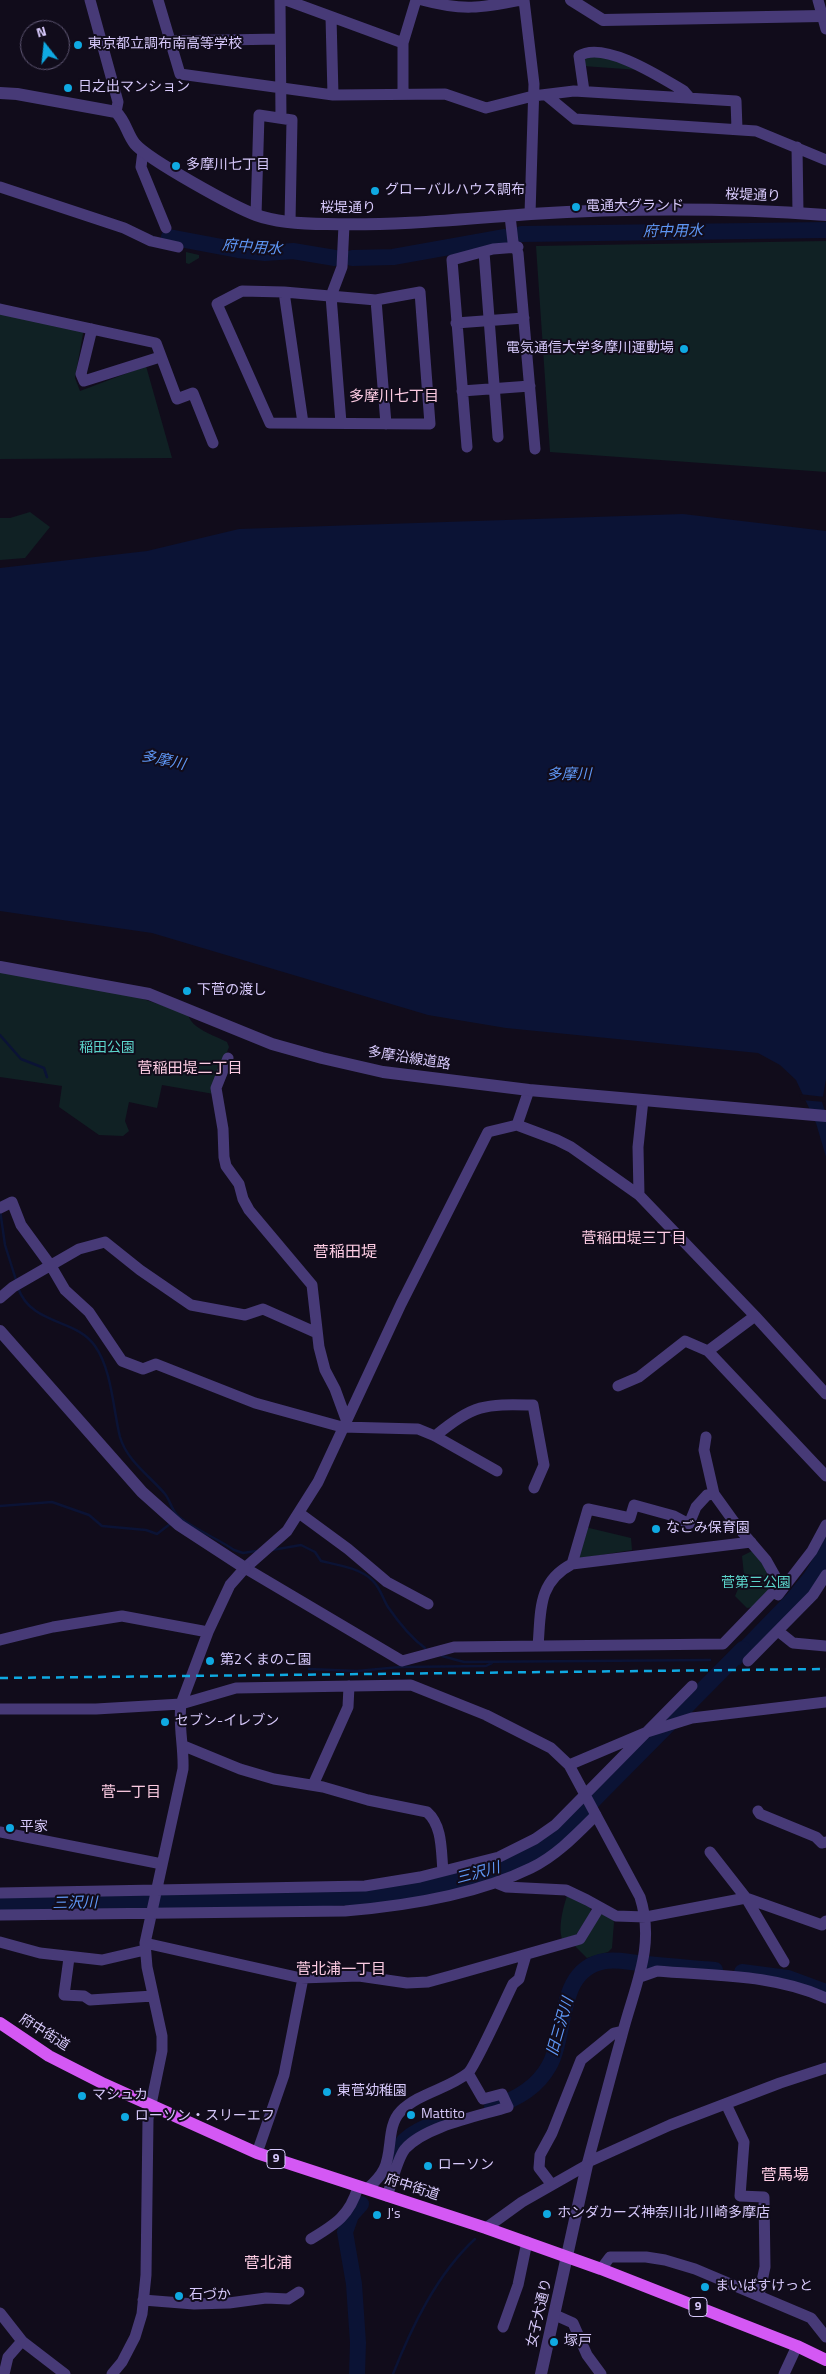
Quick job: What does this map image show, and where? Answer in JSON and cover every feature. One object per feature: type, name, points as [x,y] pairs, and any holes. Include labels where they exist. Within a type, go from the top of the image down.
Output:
[{"type":"main road","name":"府中街道","points":[[1,2026],[49,2056],[151,2105],[257,2152],[486,2228],[601,2269],[797,2346],[826,2360]]},
{"type":"street","points":[[0,93],[17,94],[116,112],[118,102],[90,0]]},
{"type":"street","points":[[158,0],[180,74],[333,95],[446,94],[486,108],[533,96],[584,91],[736,101],[737,130]]},
{"type":"street","points":[[280,0],[280,118]]},
{"type":"street","points":[[286,0],[403,43]]},
{"type":"street","points":[[403,93],[403,43],[416,0]]},
{"type":"street","points":[[422,0],[448,7],[464,4],[476,9],[523,0],[533,96],[530,214]]},
{"type":"street","points":[[570,0],[603,20],[822,16]]},
{"type":"street","points":[[818,0],[826,30]]},
{"type":"street","points":[[330,17],[333,95]]},
{"type":"street","points":[[169,41],[279,39]]},
{"type":"street","points":[[584,91],[579,56],[595,52],[631,60],[684,91],[690,98]]},
{"type":"street","points":[[546,95],[575,119],[756,131],[826,160]]},
{"type":"street","name":"桜堤通り","points":[[116,112],[125,122],[132,139],[143,151],[256,215],[290,222],[344,225],[633,209],[826,215]]},
{"type":"street","points":[[256,215],[259,116],[292,120],[290,222]]},
{"type":"street","points":[[797,147],[798,213]]},
{"type":"street","points":[[143,151],[142,167],[166,228]]},
{"type":"street","points":[[0,187],[106,221],[151,241],[178,247]]},
{"type":"street","points":[[510,216],[514,242],[518,247],[535,449]]},
{"type":"street","points":[[341,424],[331,296],[342,267],[344,225]]},
{"type":"street","points":[[467,447],[452,260],[484,252],[518,247]]},
{"type":"street","points":[[484,252],[498,437]]},
{"type":"street","points":[[242,291],[284,292],[376,300],[420,292],[430,424],[270,423],[217,304],[242,291]]},
{"type":"street","points":[[284,292],[303,423]]},
{"type":"street","points":[[376,300],[386,424]]},
{"type":"street","points":[[0,309],[151,340],[156,343],[177,399],[193,393],[213,443]]},
{"type":"street","points":[[456,324],[524,318]]},
{"type":"street","points":[[92,329],[81,374],[84,381],[160,357]]},
{"type":"street","points":[[462,391],[530,386]]},
{"type":"street","name":"多摩沿線道路","points":[[0,966],[149,994],[272,1044],[383,1072],[529,1090],[826,1116]]},
{"type":"street","points":[[228,1058],[216,1088],[226,1166],[239,1184],[243,1199],[249,1210],[312,1285],[317,1333],[325,1370],[335,1389],[344,1423]]},
{"type":"street","points":[[517,1125],[529,1090]]},
{"type":"street","points":[[639,1195],[638,1147],[643,1100]]},
{"type":"street","points":[[112,2374],[122,2362],[135,2337],[143,2300],[146,2274],[149,2177],[148,2119],[162,2051],[162,2036],[145,1947],[183,1769],[184,1746],[180,1715],[181,1704],[208,1632],[230,1585],[244,1568],[287,1530],[318,1482],[344,1423],[464,1175],[488,1132],[517,1125],[571,1147],[639,1195],[755,1316],[826,1394]]},
{"type":"street","points":[[2,1208],[12,1202],[21,1225],[51,1266],[65,1290],[89,1312],[122,1361],[144,1368],[156,1364],[254,1403],[344,1423],[418,1429],[435,1436],[497,1471]]},
{"type":"street","points":[[0,1298],[17,1285],[78,1248],[104,1242],[140,1270],[191,1305],[245,1315],[262,1309],[317,1333]]},
{"type":"street","points":[[708,1351],[755,1316]]},
{"type":"street","points":[[0,1331],[142,1492],[179,1525],[244,1568],[402,1662],[454,1647],[723,1644],[780,1585],[766,1560],[714,1494],[704,1450],[706,1437]]},
{"type":"street","points":[[618,1386],[639,1377],[684,1341],[708,1351],[826,1476]]},
{"type":"street","points":[[435,1436],[461,1415],[473,1410],[498,1404],[533,1406],[544,1464],[534,1488]]},
{"type":"street","points":[[572,1564],[588,1509],[630,1518],[634,1506],[674,1516],[689,1524],[696,1507],[707,1495],[714,1494]]},
{"type":"street","points":[[299,1513],[348,1549],[370,1576],[387,1582],[428,1604]]},
{"type":"street","points":[[732,1645],[788,1584],[812,1551],[826,1525]]},
{"type":"street","points":[[538,1646],[542,1601],[550,1580],[560,1570],[572,1564],[751,1542]]},
{"type":"street","points":[[748,1661],[812,1595],[826,1576]]},
{"type":"street","points":[[0,1640],[53,1627],[122,1616],[208,1632]]},
{"type":"street","points":[[778,1631],[793,1643],[826,1646]]},
{"type":"street","points":[[0,1708],[96,1708],[181,1704],[236,1688],[411,1685],[486,1716],[551,1748],[569,1765],[640,1897],[646,1917],[642,1969],[623,2031],[588,2163]]},
{"type":"street","points":[[313,1785],[348,1707],[348,1686]]},
{"type":"street","points":[[0,1893],[365,1886],[398,1882],[512,1851],[555,1825],[692,1686]]},
{"type":"street","points":[[569,1765],[647,1732],[692,1718],[826,1702]]},
{"type":"street","points":[[184,1746],[240,1769],[274,1779],[313,1785],[427,1812],[434,1818],[439,1832],[443,1871]]},
{"type":"street","points":[[758,1811],[760,1814],[816,1837],[822,1843],[826,1842]]},
{"type":"street","points":[[0,1915],[345,1911],[398,1906],[496,1883],[539,1863],[567,1845],[596,1815]]},
{"type":"street","points":[[0,1832],[162,1864]]},
{"type":"street","points":[[710,1852],[746,1898],[784,1962]]},
{"type":"street","points":[[496,1883],[506,1887],[566,1890],[616,1916],[646,1917],[746,1898],[822,1925],[826,1921]]},
{"type":"street","points":[[0,1942],[40,1953],[69,1958],[102,1960],[145,1947],[303,1978],[359,1976],[407,1983],[428,1982],[580,1939],[600,1908]]},
{"type":"street","points":[[311,2239],[341,2220],[363,2188],[385,2168],[391,2143],[391,2131],[400,2111],[418,2099],[446,2087],[468,2073],[513,1984],[519,1979],[526,1955]]},
{"type":"street","points":[[69,1958],[64,1995],[84,1996],[90,2000],[153,1996]]},
{"type":"street","points":[[642,1969],[772,1981],[805,1989],[826,1998]]},
{"type":"street","points":[[257,2152],[284,2075],[303,1978]]},
{"type":"street","points":[[552,2185],[539,2168],[540,2155],[552,2133],[576,2070],[581,2060],[607,2038],[614,2033],[623,2031]]},
{"type":"street","points":[[486,2228],[588,2163],[670,2124],[826,2068]]},
{"type":"street","points":[[387,2196],[400,2158],[405,2150],[415,2141],[431,2132],[506,2102],[502,2094],[483,2099],[468,2073]]},
{"type":"street","points":[[726,2104],[744,2142],[740,2196],[764,2197],[765,2267],[758,2296]]},
{"type":"street","name":"女子大通り","points":[[541,2374],[588,2163]]},
{"type":"street","points":[[503,2327],[518,2285],[527,2242]]},
{"type":"street","points":[[601,2269],[610,2257],[646,2257],[665,2260],[695,2269],[812,2318],[826,2337]]},
{"type":"street","points":[[143,2300],[194,2304],[229,2303],[266,2298],[288,2299],[299,2292]]},
{"type":"street","points":[[0,2314],[22,2341],[65,2374]]},
{"type":"street","points":[[555,2315],[574,2323],[587,2355],[601,2374]]},
{"type":"street","points":[[4,2374],[8,2357],[22,2341]]},
{"type":"street","points":[[784,2374],[797,2346]]},
{"type":"green space","points":[[596,56],[630,64],[639,70],[583,66],[585,57]]},
{"type":"green space","name":"電気通信大学多摩川運動場","points":[[826,241],[826,472],[550,452],[536,246]]},
{"type":"green space","points":[[186,252],[199,255],[199,258],[189,264],[186,263]]},
{"type":"green space","points":[[0,313],[84,328],[75,378],[80,391],[146,366],[172,458],[0,459]]},
{"type":"green space","points":[[30,512],[50,527],[25,558],[0,560],[0,518],[10,518]]},
{"type":"green space","name":"稲田公園","points":[[0,972],[134,996],[188,1014],[198,1028],[227,1042],[229,1047],[213,1088],[214,1094],[162,1085],[157,1108],[129,1102],[125,1121],[129,1131],[123,1136],[99,1135],[59,1107],[62,1086],[0,1077]]},
{"type":"green space","points":[[585,1527],[631,1538],[632,1550],[576,1559]]},
{"type":"green space","name":"菅第三公園","points":[[752,1551],[765,1568],[772,1589],[753,1607],[747,1608],[735,1596],[744,1575],[742,1556]]},
{"type":"green space","points":[[567,1896],[590,1906],[591,1912],[576,1935],[562,1939],[561,1923]]},
{"type":"green space","points":[[603,1914],[611,1917],[614,1922],[612,1948],[608,1952],[587,1958],[573,1944],[599,1915]]},
{"type":"water","name":"多摩川","points":[[683,514],[826,531],[826,1079],[822,1102],[826,1114],[826,1157],[816,1123],[796,1080],[780,1065],[758,1053],[506,1028],[428,1015],[152,933],[0,911],[0,568],[147,551],[239,529]]},
{"type":"water","points":[[826,1536],[826,1569],[809,1593],[740,1665],[720,1663],[787,1594],[805,1572]]},
{"type":"pier","points":[[799,1094],[825,1097],[825,1102],[801,1100]]},
{"type":"waterway","name":"府中用水","points":[[521,234],[826,230]]},
{"type":"waterway","name":"府中用水","points":[[169,237],[238,250],[265,253],[293,251],[335,258]]},
{"type":"waterway","name":"府中用水","points":[[352,258],[393,257],[505,237]]},
{"type":"waterway","points":[[0,1035],[21,1059],[44,1068],[47,1077]]},
{"type":"waterway","points":[[0,1210],[5,1245],[16,1280]]},
{"type":"waterway","points":[[18,1288],[33,1309],[44,1316],[77,1330],[95,1346],[109,1378],[123,1446],[133,1461],[165,1494],[176,1514],[184,1521],[234,1550],[243,1553],[256,1551]]},
{"type":"waterway","points":[[0,1506],[52,1502],[89,1515],[102,1526],[146,1530],[157,1534],[170,1524]]},
{"type":"waterway","points":[[272,1550],[301,1545],[315,1552],[321,1561],[348,1568],[367,1576],[377,1586],[388,1607],[401,1624],[425,1648]]},
{"type":"waterway","name":"三沢川","points":[[0,1906],[373,1897],[465,1879],[487,1872],[531,1855],[551,1843],[743,1649]]},
{"type":"waterway","points":[[442,1656],[464,1662],[710,1660]]},
{"type":"waterway","points":[[309,1669],[357,1671],[400,1667],[486,1666],[492,1663]]},
{"type":"waterway","name":"旧三沢川","points":[[492,2107],[509,2101],[525,2092],[544,2074],[555,2052],[571,1989],[578,1976],[589,1966],[613,1960],[715,1970]]},
{"type":"waterway","name":"旧三沢川","points":[[742,1972],[788,1978],[826,1992]]},
{"type":"waterway","name":"旧三沢川","points":[[389,2175],[396,2152],[407,2138],[431,2125],[456,2117]]},
{"type":"waterway","name":"旧三沢川","points":[[357,2374],[358,2343],[354,2284],[345,2232],[351,2215],[361,2204]]},
{"type":"waterway","points":[[393,2374],[417,2319],[437,2284],[461,2253],[475,2239]]},
{"type":"railway","points":[[0,1678],[826,1669]]},
{"type":"place","name":"東京都立調布南高等学校","points":[[78,45]]},
{"type":"place","name":"日之出マンション","points":[[68,88]]},
{"type":"place","name":"多摩川七丁目","points":[[176,166]]},
{"type":"place","name":"グローバルハウス調布","points":[[375,191]]},
{"type":"place","name":"電通大グランド","points":[[576,207]]},
{"type":"place","name":"電気通信大学多摩川運動場","points":[[684,349]]},
{"type":"place","name":"下菅の渡し","points":[[187,991]]},
{"type":"place","name":"なごみ保育園","points":[[656,1529]]},
{"type":"place","name":"第2くまのこ園","points":[[210,1661]]},
{"type":"place","name":"セブン-イレブン","points":[[165,1722]]},
{"type":"place","name":"平家","points":[[10,1828]]},
{"type":"place","name":"東菅幼稚園","points":[[327,2092]]},
{"type":"place","name":"マシュカ","points":[[82,2096]]},
{"type":"place","name":"Mattito","points":[[411,2115]]},
{"type":"place","name":"ローソン・スリーエフ","points":[[125,2117]]},
{"type":"place","name":"ローソン","points":[[428,2166]]},
{"type":"place","name":"ホンダカーズ神奈川北 川崎多摩店","points":[[547,2214]]},
{"type":"place","name":"J's","points":[[377,2215]]},
{"type":"place","name":"まいばすけっと","points":[[705,2287]]},
{"type":"place","name":"石づか","points":[[179,2296]]},
{"type":"place","name":"塚戸","points":[[554,2342]]},
{"type":"district","name":"多摩川七丁目","points":[[394,397]]},
{"type":"district","name":"菅稲田堤二丁目","points":[[190,1069]]},
{"type":"district","name":"菅稲田堤三丁目","points":[[634,1239]]},
{"type":"district","name":"菅稲田堤","points":[[345,1253]]},
{"type":"district","name":"菅一丁目","points":[[131,1793]]},
{"type":"district","name":"菅北浦一丁目","points":[[341,1970]]},
{"type":"district","name":"菅馬場","points":[[785,2176]]},
{"type":"district","name":"菅北浦","points":[[268,2264]]}]
